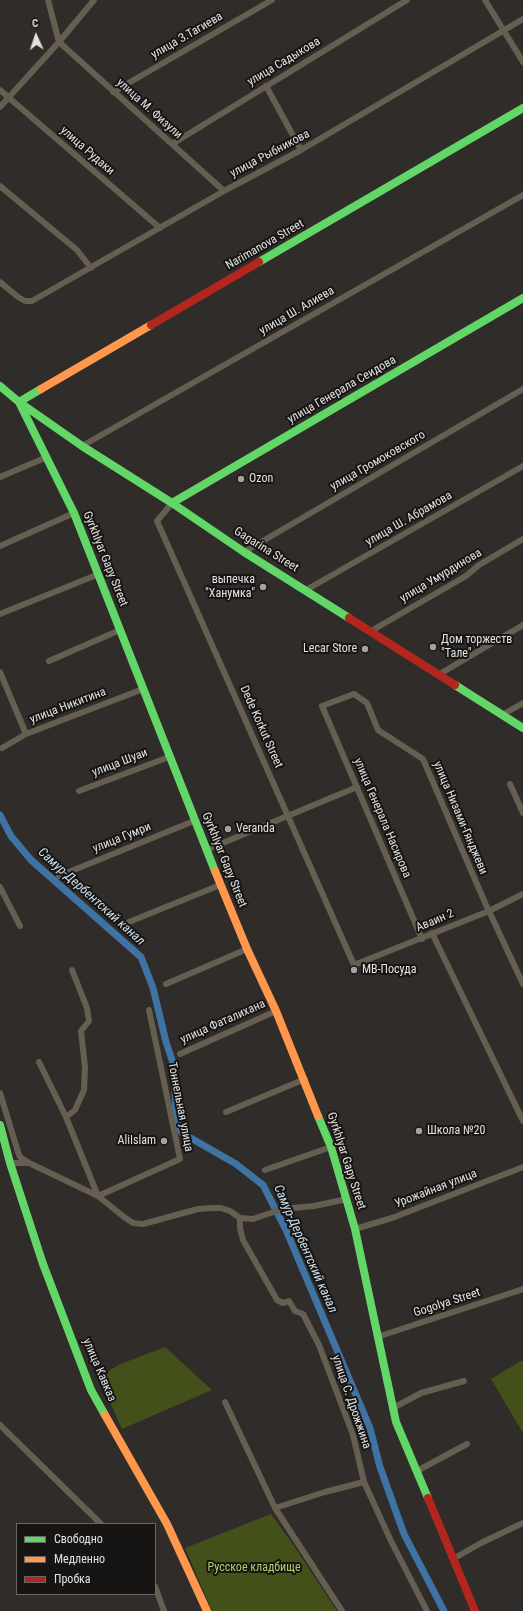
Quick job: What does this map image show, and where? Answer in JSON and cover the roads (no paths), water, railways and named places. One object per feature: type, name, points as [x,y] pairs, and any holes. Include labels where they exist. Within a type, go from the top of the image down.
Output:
[{"type":"main road","name":"Narimanova Street","points":[[19,402],[523,108]]},
{"type":"main road","name":"улица Генерала Сеидова","points":[[172,502],[523,298]]},
{"type":"main road","name":"Gagarina Street","points":[[0,386],[19,402],[82,446],[172,502],[244,552],[523,728]]},
{"type":"main road","name":"Gyrkhlyar Gapy Street","points":[[19,402],[74,513],[194,821],[247,949],[276,1010],[331,1147],[348,1199],[377,1337]]},
{"type":"main road","name":"улица Кавказ","points":[[0,1125],[10,1163],[44,1264],[91,1390],[167,1524],[207,1611]]},
{"type":"main road","points":[[377,1337],[396,1422],[475,1611]]},
{"type":"street","points":[[48,0],[59,42]]},
{"type":"street","points":[[0,107],[59,42],[94,0]]},
{"type":"street","name":"улица З.Тагиева","points":[[113,92],[272,0]]},
{"type":"street","name":"улица Садыкова","points":[[172,144],[407,0]]},
{"type":"street","points":[[485,0],[523,62]]},
{"type":"street","name":"улица Рыбникова","points":[[0,282],[18,297],[25,301],[32,301],[224,191],[301,150],[523,19]]},
{"type":"street","name":"улица М. Физули","points":[[59,42],[224,191]]},
{"type":"street","points":[[266,86],[301,150]]},
{"type":"street","name":"улица Рудаки","points":[[0,90],[160,228]]},
{"type":"street","points":[[0,186],[77,250],[91,268]]},
{"type":"street","name":"улица Ш. Алиева","points":[[82,446],[523,195]]},
{"type":"street","name":"улица Громоковского","points":[[244,552],[523,389]]},
{"type":"street","points":[[0,477],[47,457]]},
{"type":"street","name":"улица Ш. Абрамова","points":[[306,590],[523,466]]},
{"type":"street","name":"Dede Korkut Street","points":[[172,502],[157,520],[354,965]]},
{"type":"street","points":[[0,546],[74,513]]},
{"type":"street","name":"улица Умурдинова","points":[[370,631],[466,576],[479,565],[523,539]]},
{"type":"street","points":[[0,614],[99,574]]},
{"type":"street","points":[[438,675],[523,625]]},
{"type":"street","points":[[49,661],[120,630]]},
{"type":"street","points":[[0,672],[26,734]]},
{"type":"street","name":"улица Никитина","points":[[2,748],[26,734],[143,689]]},
{"type":"street","name":"улица Низами-Гянджеви","points":[[322,706],[354,694],[367,703],[378,730],[423,759],[486,905],[523,984]]},
{"type":"street","points":[[502,715],[523,703]]},
{"type":"street","name":"улица Генерала Насирова","points":[[322,706],[422,939]]},
{"type":"street","name":"улица Шуаи","points":[[79,791],[169,757]]},
{"type":"street","points":[[510,784],[523,813]]},
{"type":"street","points":[[206,850],[357,787]]},
{"type":"street","name":"улица Гумри","points":[[59,876],[194,821]]},
{"type":"street","points":[[129,922],[220,885]]},
{"type":"street","points":[[0,887],[20,926]]},
{"type":"street","name":"Аваин 2","points":[[354,965],[489,911],[523,894]]},
{"type":"street","points":[[432,933],[523,1121]]},
{"type":"street","points":[[166,984],[247,949]]},
{"type":"street","points":[[66,1117],[75,1110],[84,1090],[85,1067],[81,1031],[89,1021],[87,1008],[72,970]]},
{"type":"street","name":"Тоннельная улица","points":[[98,1196],[180,1159],[149,1010]]},
{"type":"street","name":"улица Фаталихана","points":[[180,1054],[276,1010]]},
{"type":"street","points":[[39,1062],[66,1117],[98,1196]]},
{"type":"street","points":[[226,1112],[305,1080]]},
{"type":"street","points":[[0,1093],[20,1156],[29,1163],[98,1196],[124,1217],[133,1222],[143,1224],[198,1210],[212,1208],[222,1208],[230,1211],[240,1218],[253,1219],[282,1209],[314,1206],[348,1199]]},
{"type":"street","points":[[265,1170],[331,1147]]},
{"type":"street","points":[[10,1163],[29,1163]]},
{"type":"street","name":"Урожайная улица","points":[[355,1229],[392,1218],[523,1167]]},
{"type":"street","name":"улица С. Дрожжина","points":[[240,1218],[240,1228],[243,1240],[277,1300],[283,1303],[289,1301],[296,1311],[303,1314],[319,1345],[353,1435],[364,1482],[427,1611]]},
{"type":"street","name":"Gogolya Street","points":[[377,1337],[523,1289]]},
{"type":"street","points":[[393,1408],[421,1393],[464,1381]]},
{"type":"street","points":[[225,1402],[275,1508],[342,1611]]},
{"type":"street","points":[[0,1425],[100,1523]]},
{"type":"street","points":[[417,1471],[467,1444]]},
{"type":"street","points":[[275,1508],[325,1492],[364,1482]]},
{"type":"street","points":[[453,1559],[481,1543],[523,1524]]},
{"type":"street","points":[[156,1589],[164,1611]]},
{"type":"waterway","name":"Самур-Дербентский канал","points":[[0,815],[11,836],[31,860],[141,957],[153,988],[166,1042],[174,1066],[176,1121],[182,1133],[236,1164],[263,1185],[286,1230],[370,1428],[380,1467],[404,1534],[444,1611]]},
{"type":"place","name":"Ozon","points":[[241,479]]},
{"type":"place","name":"выпечка \"Ханумка\"","points":[[263,587]]},
{"type":"place","name":"Дом торжеств \"Тале\"","points":[[433,647]]},
{"type":"place","name":"Lecar Store","points":[[365,649]]},
{"type":"place","name":"Veranda","points":[[228,829]]},
{"type":"place","name":"МВ-Посуда","points":[[354,970]]},
{"type":"place","name":"Школа №20","points":[[419,1131]]},
{"type":"place","name":"AliIslam","points":[[164,1141]]},
{"type":"park label","name":"Русское кладбище","points":[[254,1568]]}]
